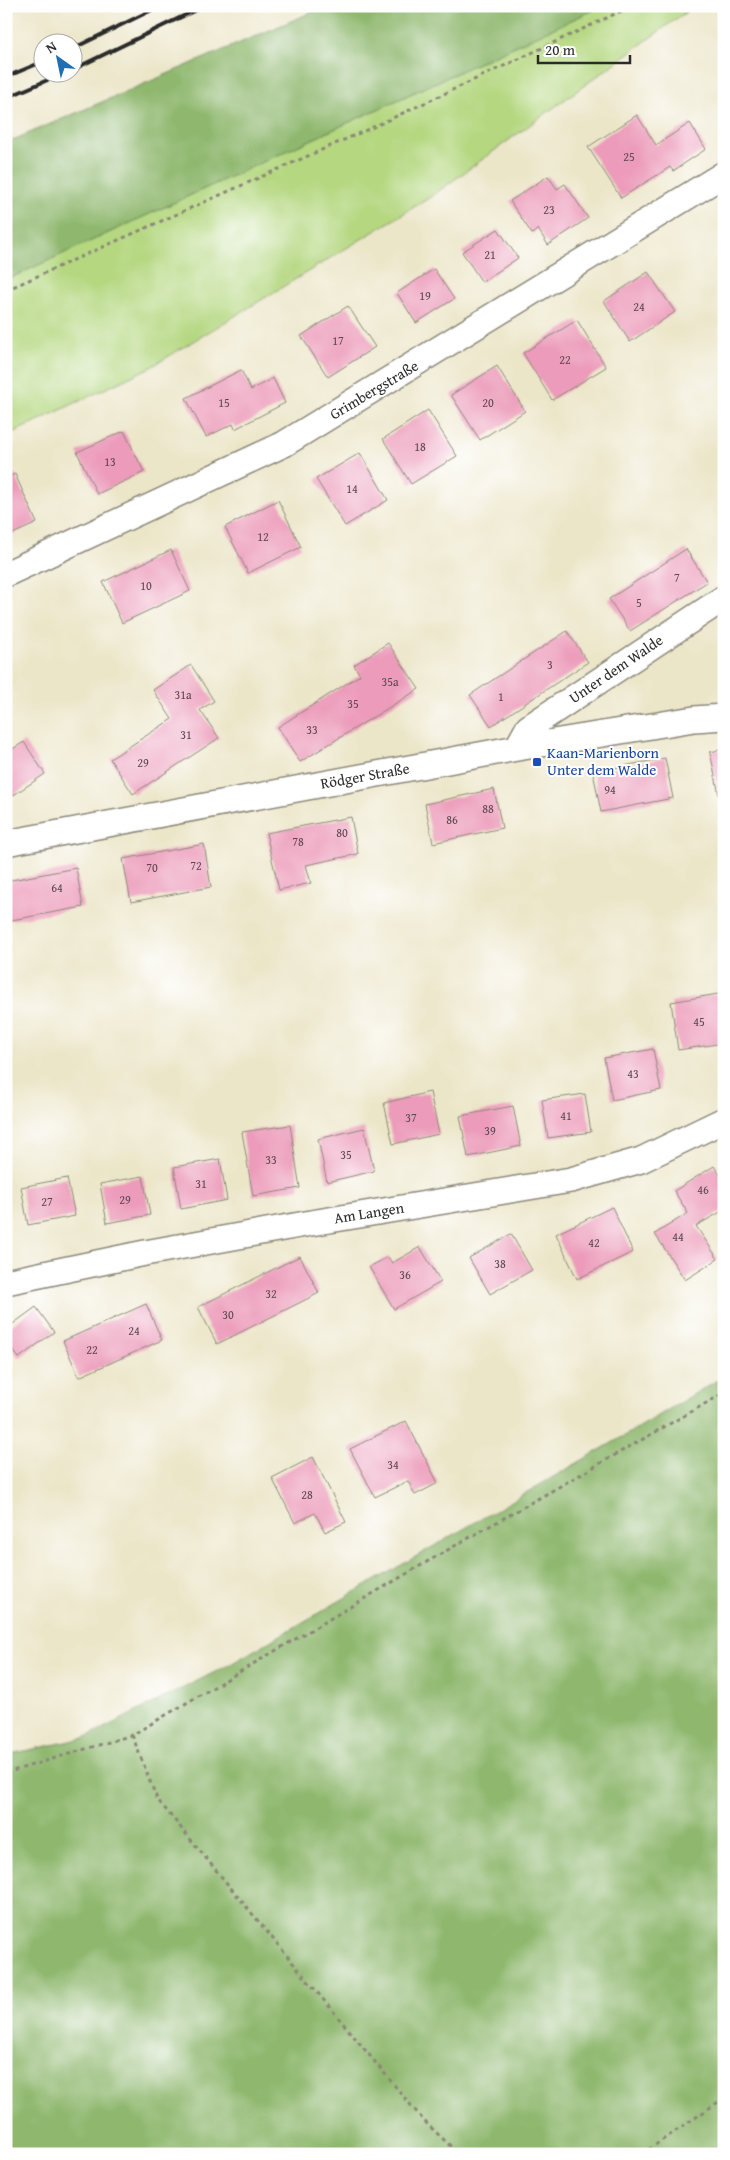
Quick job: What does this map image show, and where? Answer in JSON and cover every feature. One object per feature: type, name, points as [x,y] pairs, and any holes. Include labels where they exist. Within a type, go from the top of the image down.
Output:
[{"type":"street","name":"Grimbergstraße","points":[[6,574],[284,444],[724,174]]},
{"type":"street","name":"Unter dem Walde","points":[[517,748],[528,728],[724,598]]},
{"type":"street","name":"Rödger Straße","points":[[6,843],[517,748],[694,719],[724,717]]},
{"type":"street","name":"Am Langen","points":[[6,1282],[145,1253],[301,1224],[571,1180],[641,1160],[724,1120]]},
{"type":"path","points":[[6,290],[371,128],[632,6]]},
{"type":"path","points":[[6,1773],[132,1735],[430,1560],[724,1393]]},
{"type":"path","points":[[132,1735],[157,1799],[424,2121],[459,2154]]},
{"type":"path","points":[[642,2154],[724,2098]]},
{"type":"green space","points":[[326,6],[602,6],[6,280],[6,143]]},
{"type":"green space","points":[[602,6],[694,6],[429,198],[151,367],[6,436],[6,280]]},
{"type":"green space","points":[[724,1376],[724,2154],[6,2154],[6,1755],[84,1738],[229,1665]]},
{"type":"building","points":[[637,115],[656,145],[690,123],[706,149],[673,171],[670,167],[621,198],[588,147]]},
{"type":"building","points":[[548,176],[557,189],[565,184],[588,218],[548,245],[538,229],[532,234],[510,201]]},
{"type":"building","points":[[498,229],[518,258],[482,282],[462,252]]},
{"type":"building","points":[[434,269],[454,299],[416,323],[397,293]]},
{"type":"building","points":[[648,272],[675,312],[630,342],[604,301]]},
{"type":"building","points":[[348,306],[375,347],[328,377],[301,336]]},
{"type":"building","points":[[577,320],[606,367],[552,400],[523,353]]},
{"type":"building","points":[[497,366],[525,411],[480,440],[451,395]]},
{"type":"building","points":[[241,370],[251,390],[273,378],[285,403],[235,429],[233,424],[206,437],[186,398]]},
{"type":"building","points":[[428,410],[457,456],[411,484],[383,439]]},
{"type":"building","points":[[124,431],[144,472],[97,494],[77,452]]},
{"type":"building","points":[[360,453],[388,500],[345,526],[316,479]]},
{"type":"building","points":[[15,474],[37,523],[6,537],[6,478]]},
{"type":"building","points":[[278,500],[301,547],[248,573],[225,527]]},
{"type":"building","points":[[686,549],[707,582],[630,631],[609,599]]},
{"type":"building","points":[[171,550],[190,591],[122,623],[103,582]]},
{"type":"building","points":[[567,631],[588,662],[491,726],[470,695]]},
{"type":"building","points":[[388,643],[419,689],[300,762],[278,727],[360,675],[354,665]]},
{"type":"building","points":[[191,665],[214,701],[200,710],[219,738],[133,794],[110,759],[172,719],[153,690]]},
{"type":"building","points":[[24,742],[45,774],[6,800],[6,753]]},
{"type":"building","points":[[724,749],[724,804],[721,804],[710,752]]},
{"type":"building","points":[[665,758],[673,798],[601,812],[593,772]]},
{"type":"building","points":[[494,789],[502,828],[433,843],[425,804]]},
{"type":"building","points":[[351,817],[358,854],[306,865],[311,883],[279,890],[266,833]]},
{"type":"building","points":[[204,844],[211,887],[131,902],[123,859]]},
{"type":"building","points":[[76,868],[83,907],[6,921],[6,881]]},
{"type":"building","points":[[724,993],[724,1043],[678,1050],[671,1002]]},
{"type":"building","points":[[653,1049],[661,1090],[612,1100],[604,1058]]},
{"type":"building","points":[[430,1092],[439,1134],[393,1144],[384,1103]]},
{"type":"building","points":[[585,1094],[591,1132],[548,1138],[542,1100]]},
{"type":"building","points":[[513,1106],[521,1146],[468,1157],[460,1116]]},
{"type":"building","points":[[290,1125],[300,1188],[253,1196],[242,1132]]},
{"type":"building","points":[[364,1128],[374,1171],[327,1182],[318,1139]]},
{"type":"building","points":[[220,1159],[227,1200],[181,1209],[174,1167]]},
{"type":"building","points":[[714,1166],[724,1181],[724,1210],[696,1226],[718,1259],[685,1280],[655,1234],[688,1213],[674,1191]]},
{"type":"building","points":[[143,1176],[150,1215],[107,1223],[100,1184]]},
{"type":"building","points":[[67,1178],[75,1216],[28,1225],[21,1187]]},
{"type":"building","points":[[612,1207],[633,1252],[577,1279],[556,1234]]},
{"type":"building","points":[[511,1234],[532,1270],[490,1294],[469,1258]]},
{"type":"building","points":[[420,1247],[441,1282],[394,1309],[369,1267],[388,1257],[392,1263]]},
{"type":"building","points":[[300,1256],[319,1293],[217,1344],[198,1307]]},
{"type":"building","points":[[146,1304],[162,1340],[79,1377],[63,1341]]},
{"type":"building","points":[[36,1307],[54,1332],[19,1358],[6,1341],[6,1329]]},
{"type":"building","points":[[406,1421],[438,1483],[415,1495],[408,1481],[375,1497],[350,1449]]},
{"type":"building","points":[[313,1457],[346,1522],[325,1532],[315,1513],[295,1523],[272,1478]]},
{"type":"railway","points":[[82,44],[160,6]]},
{"type":"railway","points":[[82,65],[204,6]]},
{"type":"railway","points":[[6,77],[32,66]]},
{"type":"railway","points":[[6,98],[43,82]]},
{"type":"place","name":"Kaan-Marienborn Unter dem Walde","points":[[537,762]]}]
